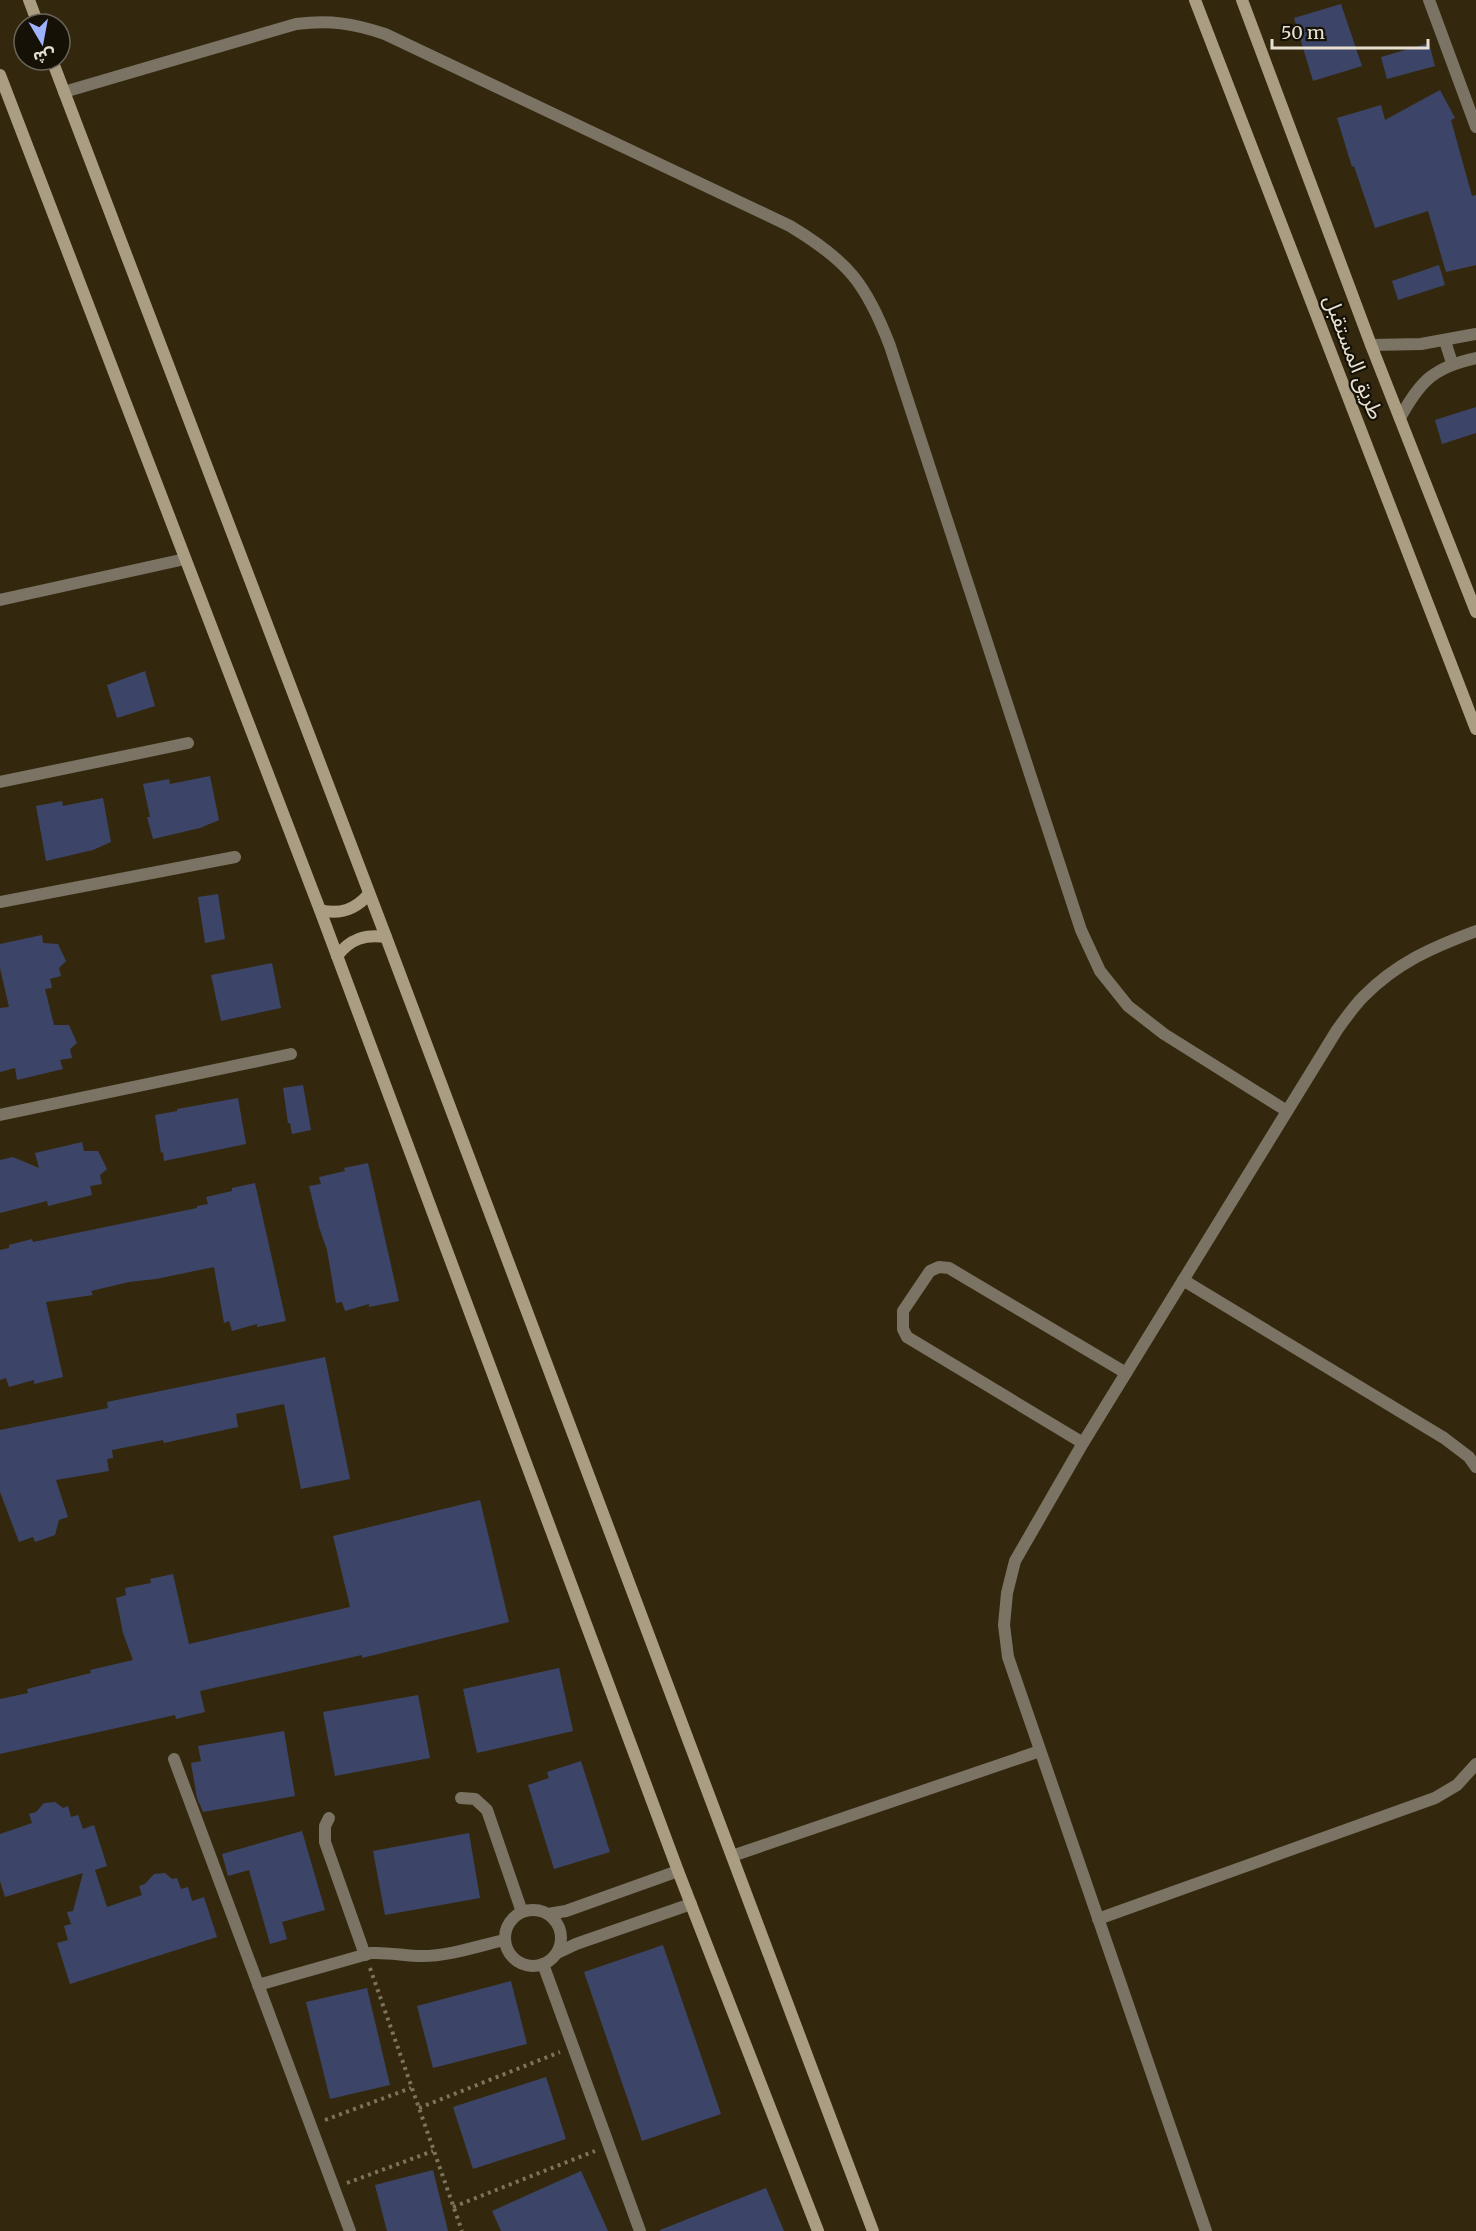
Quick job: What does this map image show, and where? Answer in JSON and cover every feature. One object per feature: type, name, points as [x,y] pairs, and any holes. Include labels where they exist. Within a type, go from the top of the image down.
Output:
[{"type":"street","name":"طريق المستقبل","points":[[1195,0],[1476,729]]},
{"type":"street","name":"طريق المستقبل","points":[[1242,0],[1371,345],[1476,612]]},
{"type":"street","points":[[1429,0],[1476,126]]},
{"type":"street","points":[[64,92],[296,24],[326,21],[356,24],[385,34],[790,226],[825,247],[854,275],[876,308],[1081,930],[1100,971],[1128,1006],[1164,1034],[1287,1111]]},
{"type":"street","points":[[56,72],[386,937],[873,2231]]},
{"type":"street","points":[[0,75],[320,910],[678,1871],[818,2231]]},
{"type":"street","points":[[1371,345],[1421,344],[1476,334]]},
{"type":"street","points":[[1445,341],[1452,363]]},
{"type":"street","points":[[1400,418],[1413,393],[1431,375],[1452,363],[1476,358]]},
{"type":"street","points":[[0,600],[185,559]]},
{"type":"street","points":[[0,782],[188,743]]},
{"type":"street","points":[[0,902],[235,857]]},
{"type":"street","points":[[320,910],[342,912],[362,902],[369,894]]},
{"type":"street","points":[[1206,2231],[1008,1657],[1004,1625],[1007,1593],[1015,1562],[1083,1443],[1337,1030],[1363,997],[1394,969],[1431,948],[1476,931]]},
{"type":"street","points":[[337,956],[344,947],[363,937],[386,937]]},
{"type":"street","points":[[0,1114],[291,1054]]},
{"type":"street","points":[[1083,1443],[907,1337],[903,1329],[903,1311],[930,1271],[939,1267],[950,1268],[1126,1373]]},
{"type":"street","points":[[1183,1280],[1444,1438],[1469,1458],[1476,1467]]},
{"type":"street","points":[[732,1856],[1040,1751]]},
{"type":"street","points":[[174,1759],[350,2231]]},
{"type":"street","points":[[1098,1919],[1435,1798],[1456,1785],[1476,1764]]},
{"type":"street","points":[[460,1798],[475,1799],[481,1802],[487,1810],[522,1912]]},
{"type":"street","points":[[329,1818],[325,1826],[325,1842],[365,1955]]},
{"type":"street","points":[[678,1871],[566,1911],[548,1914],[531,1910],[522,1912],[508,1923],[504,1940],[506,1948],[517,1962],[534,1966],[543,1965],[557,1953],[576,1944],[691,1904]]},
{"type":"street","points":[[548,1914],[555,1920],[561,1936],[557,1953]]},
{"type":"street","points":[[258,1985],[365,1955],[385,1952],[423,1956],[438,1955],[504,1940]]},
{"type":"street","points":[[543,1965],[640,2231]]},
{"type":"path","points":[[365,1955],[462,2231]]},
{"type":"path","points":[[419,2108],[573,2047]]},
{"type":"path","points":[[310,2125],[411,2088]]},
{"type":"path","points":[[453,2207],[609,2145]]},
{"type":"path","points":[[334,2187],[434,2151]]},
{"type":"building","points":[[1341,4],[1362,66],[1313,81],[1294,18]]},
{"type":"building","points":[[1429,43],[1435,66],[1387,79],[1381,57]]},
{"type":"building","points":[[1440,90],[1455,118],[1451,120],[1472,196],[1476,195],[1476,265],[1446,272],[1428,211],[1375,228],[1354,166],[1352,167],[1337,118],[1381,105],[1385,120]]},
{"type":"building","points":[[1439,265],[1445,285],[1398,300],[1392,281]]},
{"type":"building","points":[[1476,407],[1476,433],[1442,444],[1435,420]]},
{"type":"building","points":[[145,671],[155,706],[117,718],[107,685]]},
{"type":"building","points":[[210,776],[219,820],[200,828],[153,839],[147,817],[150,817],[143,784],[169,779],[170,784]]},
{"type":"building","points":[[103,798],[111,842],[93,850],[46,861],[36,806],[62,801],[63,806]]},
{"type":"building","points":[[218,894],[225,939],[205,943],[198,897]]},
{"type":"building","points":[[42,935],[43,943],[58,944],[66,961],[59,968],[61,976],[50,979],[52,988],[45,989],[54,1025],[69,1025],[77,1043],[70,1049],[72,1058],[60,1060],[63,1069],[17,1080],[15,1068],[0,1072],[0,1008],[9,1007],[0,968],[0,944]]},
{"type":"building","points":[[272,963],[281,1008],[221,1021],[211,975]]},
{"type":"building","points":[[303,1085],[311,1130],[292,1134],[290,1123],[288,1123],[283,1088]]},
{"type":"building","points":[[238,1098],[246,1144],[164,1161],[155,1115]]},
{"type":"building","points":[[82,1142],[84,1151],[98,1151],[107,1169],[100,1175],[102,1184],[90,1186],[92,1195],[48,1206],[47,1201],[0,1213],[0,1160],[13,1157],[39,1168],[35,1153]]},
{"type":"building","points":[[368,1163],[399,1301],[369,1307],[369,1304],[345,1311],[342,1302],[336,1303],[327,1250],[309,1186],[321,1184],[319,1177]]},
{"type":"building","points":[[255,1183],[286,1321],[257,1327],[257,1324],[232,1331],[229,1321],[224,1323],[214,1267],[129,1282],[91,1291],[93,1295],[46,1302],[63,1377],[34,1384],[34,1380],[9,1387],[6,1378],[0,1380],[0,1250],[9,1248],[9,1245],[32,1239],[33,1242],[197,1208],[197,1206],[208,1204],[206,1197]]},
{"type":"building","points":[[325,1357],[350,1479],[301,1489],[284,1404],[236,1414],[238,1427],[164,1443],[163,1440],[112,1450],[113,1458],[107,1459],[109,1471],[56,1480],[68,1517],[59,1520],[55,1535],[35,1542],[33,1537],[19,1542],[0,1492],[0,1430],[108,1408],[107,1402]]},
{"type":"building","points":[[480,1500],[509,1622],[362,1658],[362,1655],[200,1691],[205,1712],[176,1719],[175,1715],[0,1754],[0,1699],[28,1693],[27,1689],[91,1673],[90,1670],[133,1660],[123,1633],[116,1598],[126,1595],[125,1588],[151,1583],[150,1579],[173,1574],[189,1644],[350,1607],[333,1536]]},
{"type":"building","points":[[559,1668],[573,1731],[477,1753],[463,1689]]},
{"type":"building","points":[[418,1695],[430,1758],[335,1776],[323,1712]]},
{"type":"building","points":[[284,1731],[295,1796],[203,1812],[197,1798],[191,1763],[201,1761],[198,1746]]},
{"type":"building","points":[[581,1761],[610,1852],[554,1869],[528,1785],[549,1778],[547,1772]]},
{"type":"building","points":[[55,1802],[63,1808],[68,1806],[71,1817],[78,1815],[83,1829],[94,1825],[107,1866],[95,1870],[107,1907],[142,1895],[139,1886],[145,1884],[154,1874],[165,1873],[172,1879],[177,1878],[181,1889],[188,1887],[192,1901],[204,1897],[217,1937],[70,1984],[57,1943],[68,1940],[64,1926],[71,1924],[67,1912],[73,1911],[83,1873],[5,1897],[0,1881],[0,1834],[32,1823],[29,1814],[36,1812],[44,1803]]},
{"type":"building","points":[[302,1831],[325,1910],[282,1922],[287,1939],[270,1944],[249,1870],[228,1876],[222,1854]]},
{"type":"building","points":[[469,1833],[480,1898],[385,1915],[373,1851]]},
{"type":"building","points":[[663,1945],[721,2114],[642,2141],[584,1972]]},
{"type":"building","points":[[511,1981],[527,2044],[433,2068],[417,2006]]},
{"type":"building","points":[[367,1988],[390,2085],[330,2099],[306,2002]]},
{"type":"building","points":[[546,2077],[566,2139],[473,2169],[453,2107]]},
{"type":"building","points":[[433,2170],[448,2231],[387,2231],[375,2185]]},
{"type":"building","points":[[581,2171],[608,2231],[501,2231],[492,2211]]},
{"type":"building","points":[[766,2188],[784,2231],[660,2231],[660,2230]]}]
